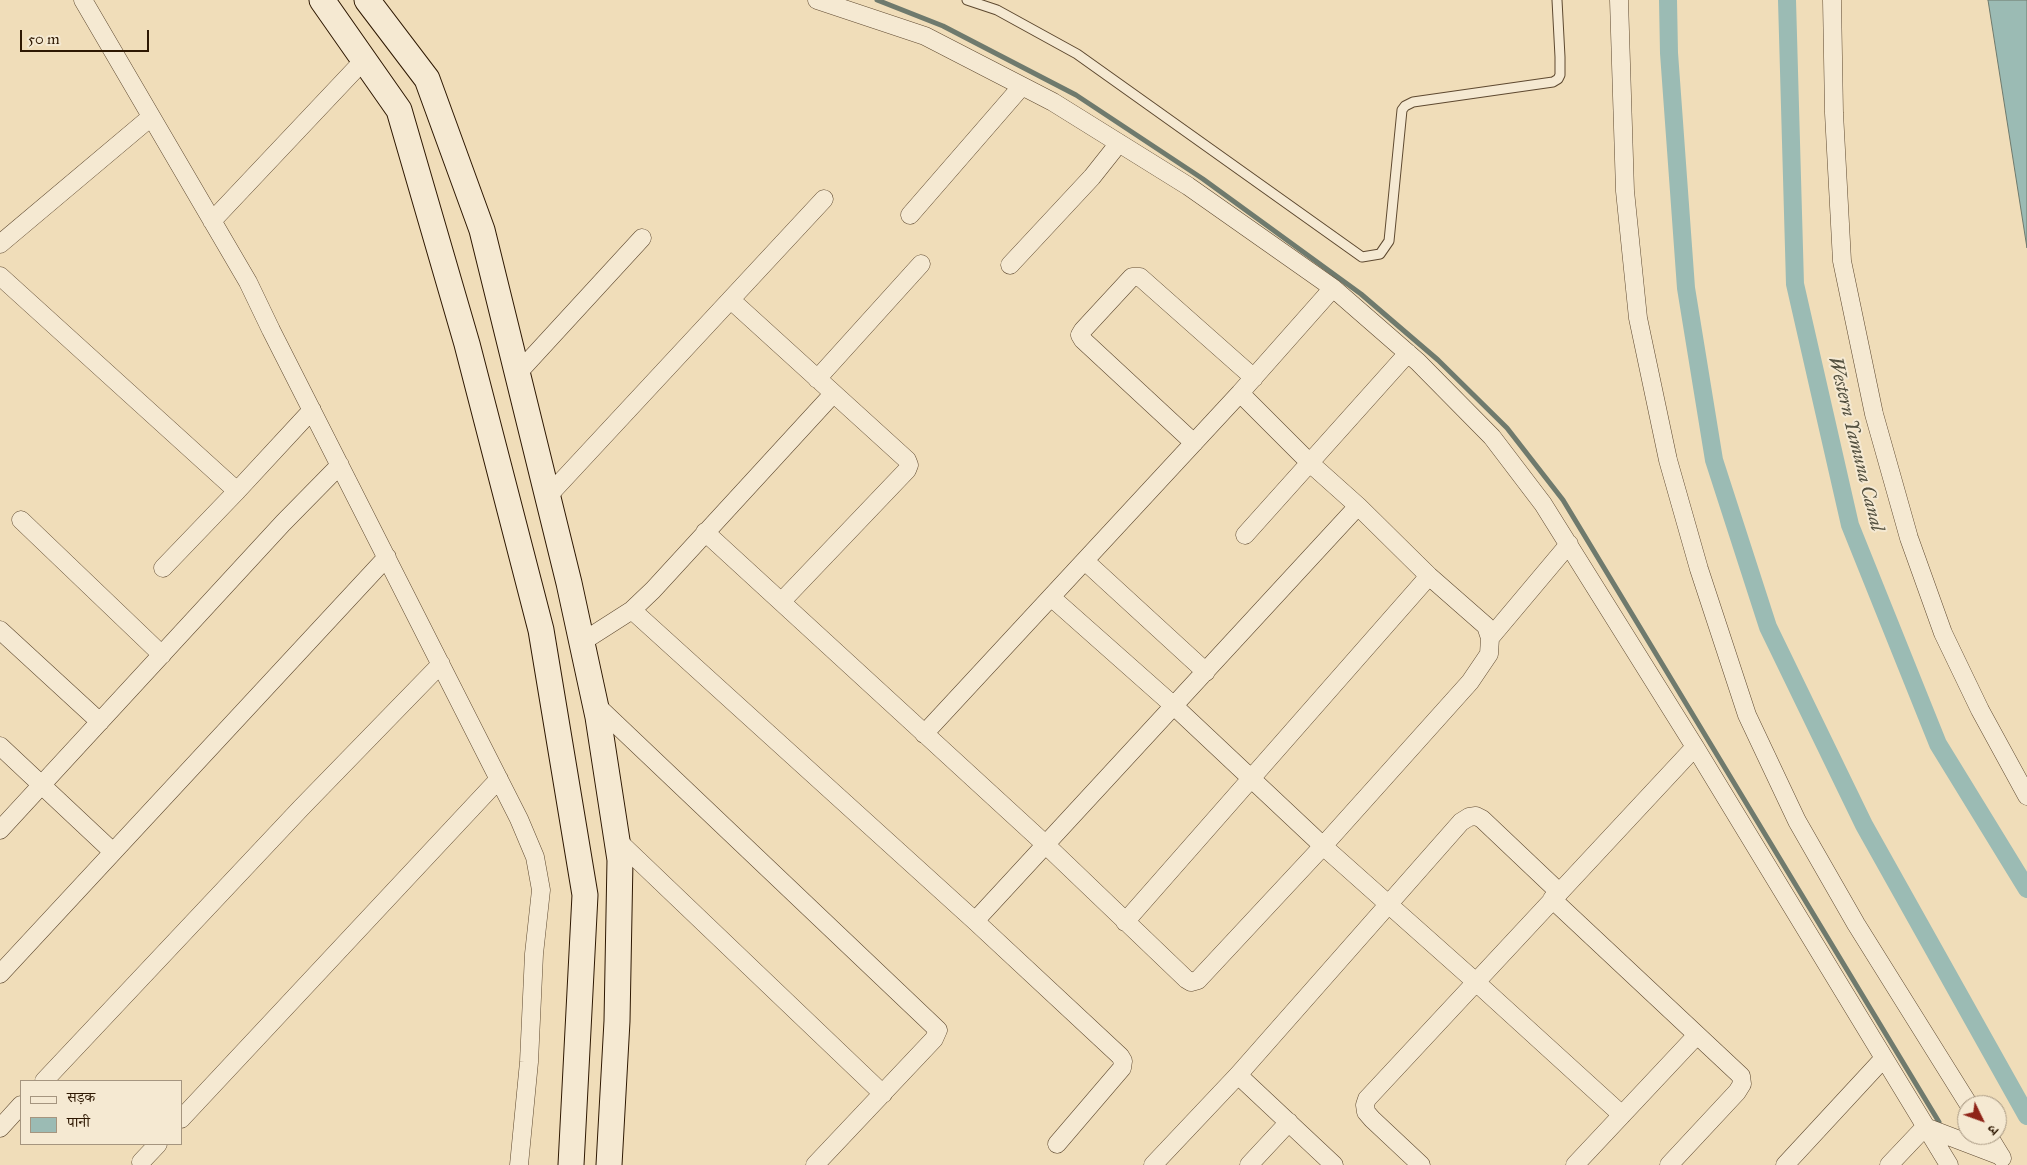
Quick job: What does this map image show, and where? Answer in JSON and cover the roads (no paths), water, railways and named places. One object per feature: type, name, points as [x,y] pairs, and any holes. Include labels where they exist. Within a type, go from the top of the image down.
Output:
[{"type":"street","points":[[322,0],[400,110],[467,344],[541,630],[585,895],[572,1165]]},
{"type":"street","points":[[366,0],[427,79],[482,230],[582,642],[595,704],[620,860],[617,1021],[609,1165]]},
{"type":"street","points":[[817,0],[925,36],[1053,102],[1188,186],[1333,288],[1408,352],[1492,437],[1543,504],[1569,544],[1695,747],[1949,1165]]},
{"type":"street","points":[[1619,0],[1625,191],[1638,318],[1668,460],[1702,578],[1747,715],[1798,821],[1856,924],[1963,1095]]},
{"type":"street","points":[[1832,0],[1834,113],[1842,261],[1874,414],[1908,538],[1942,633],[1980,710],[2027,796]]},
{"type":"street","points":[[83,2],[248,282],[519,819],[535,857],[541,890],[534,954],[529,1062],[519,1165]]},
{"type":"street","points":[[212,221],[364,60]]},
{"type":"street","points":[[910,215],[1022,86]]},
{"type":"street","points":[[0,244],[151,116]]},
{"type":"street","points":[[1010,265],[1092,177],[1118,143]]},
{"type":"street","points":[[547,497],[824,199]]},
{"type":"street","points":[[517,374],[642,238]]},
{"type":"street","points":[[817,379],[921,264]]},
{"type":"street","points":[[0,276],[237,492]]},
{"type":"street","points":[[1194,443],[1083,340],[1080,335],[1083,330],[1132,277],[1140,276],[1254,378]]},
{"type":"street","points":[[924,734],[1254,378],[1333,288]]},
{"type":"street","points":[[731,300],[907,460],[909,465],[907,470],[782,601]]},
{"type":"street","points":[[1246,535],[1311,464],[1408,352]]},
{"type":"street","points":[[705,532],[1045,844],[1125,922],[1191,982],[1198,980],[1323,846],[1470,682],[1489,654],[1490,638],[1486,626],[1429,576],[1358,506],[1311,464],[1240,393]]},
{"type":"street","points":[[582,642],[632,610],[833,394]]},
{"type":"street","points":[[163,568],[237,492],[312,410]]},
{"type":"street","points":[[0,830],[340,465]]},
{"type":"street","points":[[975,921],[1358,506]]},
{"type":"street","points":[[21,520],[162,655]]},
{"type":"street","points":[[1490,638],[1569,544]]},
{"type":"street","points":[[0,974],[387,557]]},
{"type":"street","points":[[1085,561],[1206,672]]},
{"type":"street","points":[[1125,922],[1429,576]]},
{"type":"street","points":[[1051,597],[1174,706],[1323,846],[1390,904],[1622,1115]]},
{"type":"street","points":[[632,610],[975,921],[1120,1056],[1123,1061],[1122,1068],[1057,1144]]},
{"type":"street","points":[[0,630],[100,722]]},
{"type":"street","points":[[45,1080],[301,808],[441,664]]},
{"type":"street","points":[[595,704],[937,1028],[938,1034],[934,1039],[883,1094],[826,1161]]},
{"type":"street","points":[[0,746],[114,852]]},
{"type":"street","points":[[1421,1165],[1366,1112],[1365,1105],[1367,1099],[1695,747]]},
{"type":"street","points":[[182,1118],[499,779]]},
{"type":"street","points":[[1153,1165],[1238,1075],[1462,822],[1469,817],[1476,816],[1482,819],[1697,1035],[1741,1076],[1742,1084],[1737,1092],[1669,1165]]},
{"type":"street","points":[[616,839],[883,1094]]},
{"type":"street","points":[[1575,1165],[1697,1035]]},
{"type":"street","points":[[1785,1165],[1884,1058]]},
{"type":"street","points":[[1238,1075],[1334,1165]]},
{"type":"street","points":[[0,1128],[20,1106]]},
{"type":"street","points":[[1249,1165],[1289,1122]]},
{"type":"street","points":[[1925,1127],[2003,1160]]},
{"type":"street","points":[[1889,1165],[1925,1127]]},
{"type":"street","points":[[142,1162],[157,1145]]},
{"type":"street","points":[[1994,1145],[2003,1160]]},
{"type":"lane","points":[[967,0],[997,10],[1077,54],[1362,257],[1380,254],[1389,241],[1402,110],[1405,106],[1412,102],[1553,82],[1558,79],[1560,75],[1560,57],[1557,0]]},
{"type":"water","points":[[1988,0],[2027,0],[2027,248]]},
{"type":"waterway","points":[[877,0],[943,26],[1076,95],[1203,179],[1361,294],[1438,360],[1507,428],[1563,500],[1939,1122]]},
{"type":"waterway","points":[[1668,0],[1669,53],[1686,288],[1714,460],[1768,627],[1864,825],[2027,1116]]},
{"type":"waterway","name":"Western Yamuna Canal","points":[[1787,0],[1795,284],[1850,525],[1938,744],[2027,889]]}]
